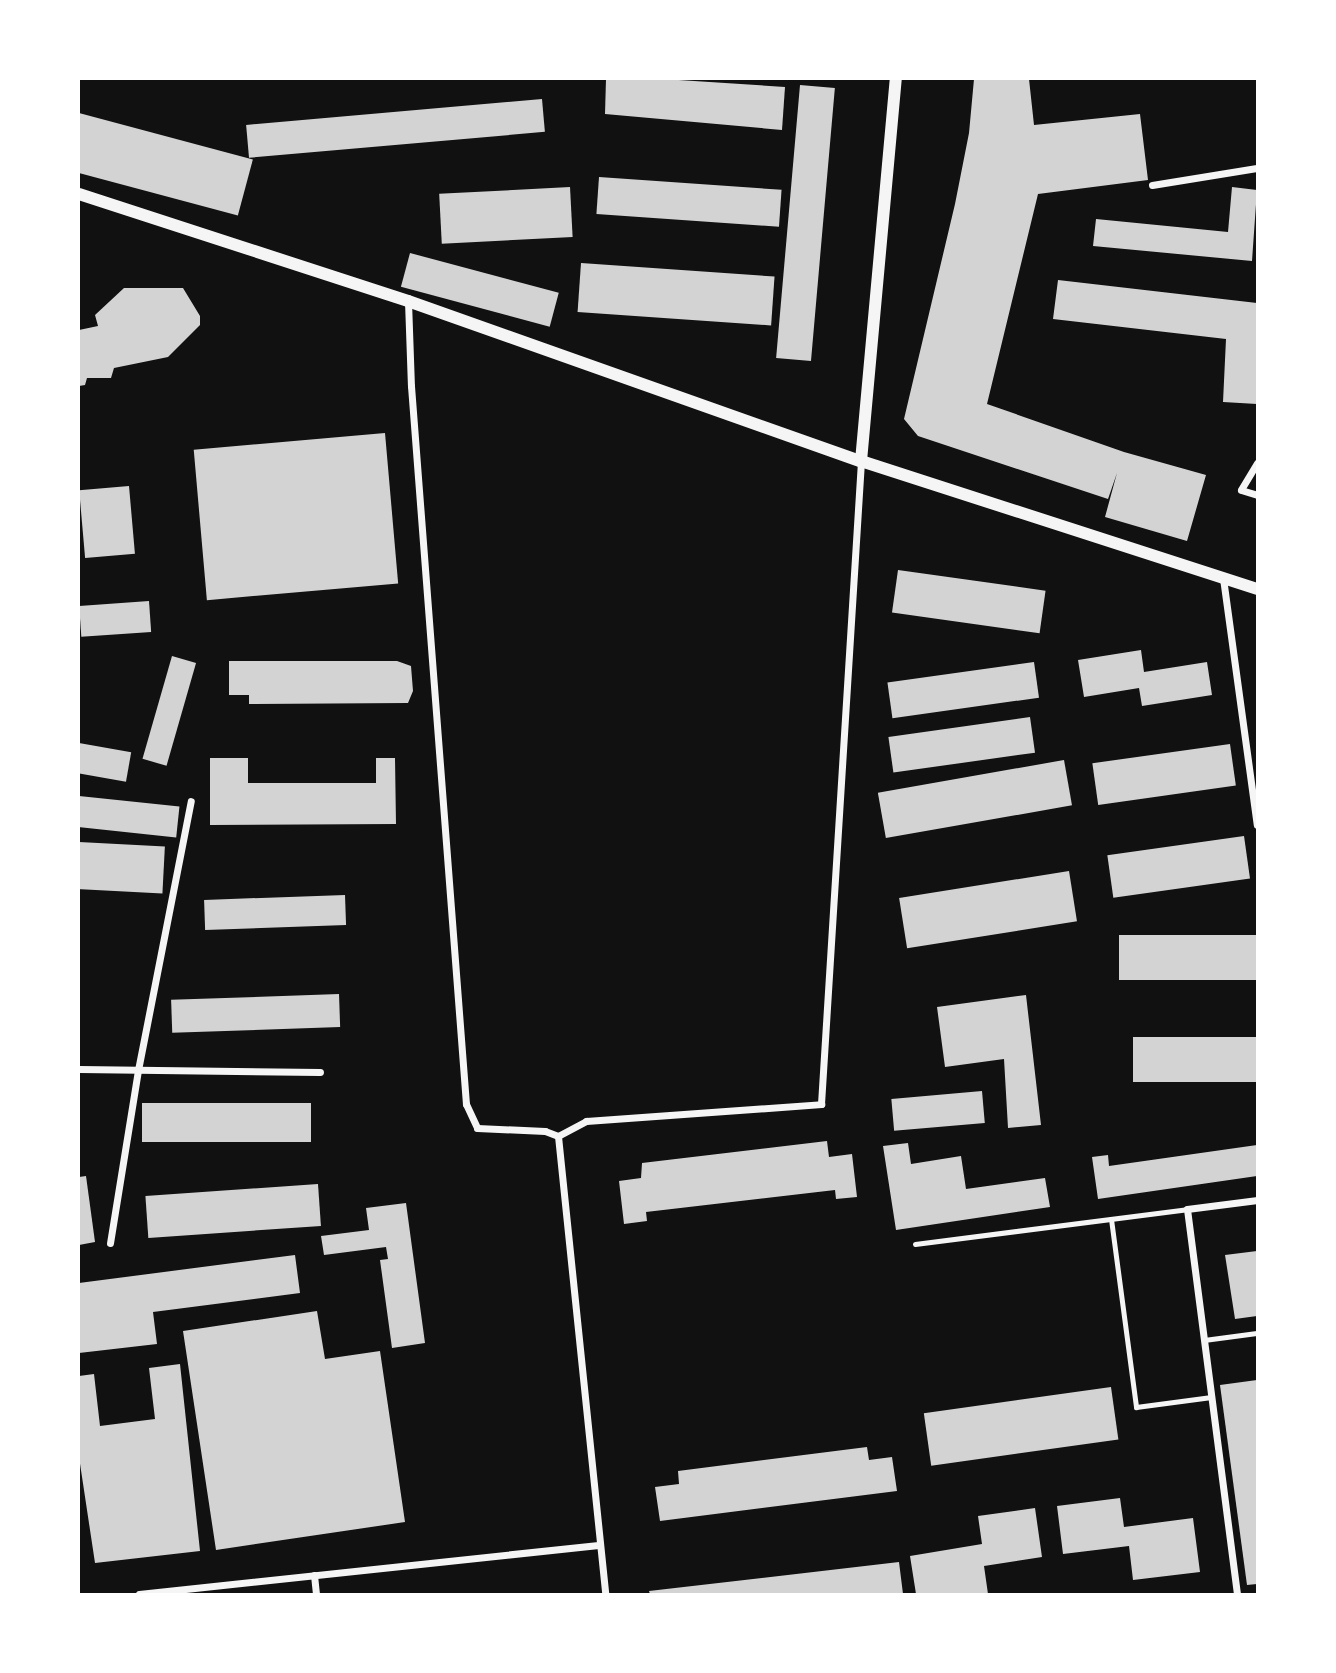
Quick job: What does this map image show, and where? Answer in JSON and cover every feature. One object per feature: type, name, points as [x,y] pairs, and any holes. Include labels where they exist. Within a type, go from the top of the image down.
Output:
[{"type":"street","points":[[408,301],[411,386],[466,1104],[477,1128],[545,1131],[558,1136],[586,1121],[821,1104],[861,461],[896,79]]},
{"type":"street","points":[[1152,185],[1257,168]]},
{"type":"street","points":[[79,194],[408,301],[861,461],[1257,589]]},
{"type":"street","points":[[1257,463],[1241,490],[1257,495]]},
{"type":"street","points":[[1223,578],[1257,825]]},
{"type":"street","points":[[110,1243],[138,1070],[191,800]]},
{"type":"street","points":[[79,1069],[320,1072]]},
{"type":"street","points":[[558,1136],[605,1594]]},
{"type":"street","points":[[1237,1594],[1187,1209],[1257,1200]]},
{"type":"street","points":[[139,1594],[598,1545]]},
{"type":"street","points":[[314,1575],[316,1594]]},
{"type":"lane","points":[[915,1244],[1187,1209]]},
{"type":"lane","points":[[1111,1219],[1136,1407],[1211,1397]]},
{"type":"lane","points":[[1204,1340],[1257,1333]]},
{"type":"building","points":[[606,79],[663,79],[785,87],[782,130],[605,114]]},
{"type":"building","points":[[974,79],[1029,79],[1034,125],[1140,114],[1148,180],[1038,194],[987,404],[1124,452],[1206,475],[1187,541],[1105,517],[1117,473],[1108,499],[918,436],[904,419],[955,204],[969,133]]},
{"type":"building","points":[[800,85],[835,88],[811,361],[776,358]]},
{"type":"building","points":[[542,99],[545,132],[249,158],[246,125]]},
{"type":"building","points":[[79,113],[253,160],[238,216],[79,173]]},
{"type":"building","points":[[599,177],[782,190],[779,227],[596,214]]},
{"type":"building","points":[[570,187],[573,237],[442,244],[439,194]]},
{"type":"building","points":[[1232,187],[1257,190],[1252,261],[1093,246],[1096,219],[1228,232]]},
{"type":"building","points":[[410,253],[559,293],[550,327],[401,287]]},
{"type":"building","points":[[581,263],[775,277],[771,325],[578,312]]},
{"type":"building","points":[[1058,280],[1257,303],[1257,404],[1223,402],[1226,339],[1053,319]]},
{"type":"building","points":[[124,288],[183,288],[200,316],[200,325],[168,357],[114,368],[111,378],[87,378],[85,385],[79,386],[79,330],[98,326],[95,315]]},
{"type":"building","points":[[385,433],[398,583],[207,600],[194,450]]},
{"type":"building","points":[[129,486],[135,554],[85,558],[79,490]]},
{"type":"building","points":[[898,570],[1046,591],[1040,633],[892,613]]},
{"type":"building","points":[[149,601],[151,632],[81,637],[79,606]]},
{"type":"building","points":[[1141,650],[1144,672],[1207,662],[1212,695],[1142,706],[1139,688],[1084,697],[1078,660]]},
{"type":"building","points":[[172,656],[196,663],[167,766],[143,759]]},
{"type":"building","points":[[229,661],[397,661],[411,666],[413,691],[408,703],[249,704],[249,695],[229,695]]},
{"type":"building","points":[[1034,662],[1039,698],[892,718],[887,683]]},
{"type":"building","points":[[1030,717],[1035,753],[893,773],[888,737]]},
{"type":"building","points":[[79,743],[131,752],[126,782],[79,773]]},
{"type":"building","points":[[1230,744],[1236,786],[1098,805],[1092,763]]},
{"type":"building","points":[[210,758],[248,758],[248,783],[376,783],[376,758],[395,758],[396,824],[210,825]]},
{"type":"building","points":[[1064,760],[1072,805],[886,838],[878,793]]},
{"type":"building","points":[[79,796],[179,807],[176,837],[79,827]]},
{"type":"building","points":[[1244,836],[1250,879],[1113,898],[1107,855]]},
{"type":"building","points":[[79,842],[165,847],[162,893],[79,889]]},
{"type":"building","points":[[1069,871],[1077,921],[907,948],[899,898]]},
{"type":"building","points":[[345,895],[346,925],[205,930],[204,900]]},
{"type":"building","points":[[1119,935],[1257,935],[1257,980],[1119,980]]},
{"type":"building","points":[[339,994],[340,1027],[172,1033],[171,1000]]},
{"type":"building","points":[[1026,995],[1041,1125],[1008,1128],[1004,1059],[945,1067],[937,1007]]},
{"type":"building","points":[[1133,1037],[1257,1037],[1257,1082],[1133,1082]]},
{"type":"building","points":[[982,1091],[985,1123],[894,1131],[891,1099]]},
{"type":"building","points":[[142,1103],[311,1103],[311,1142],[142,1142]]},
{"type":"building","points":[[827,1141],[829,1157],[852,1154],[857,1197],[836,1199],[835,1190],[646,1212],[647,1221],[624,1224],[619,1181],[641,1178],[642,1163]]},
{"type":"building","points":[[908,1143],[911,1164],[961,1156],[966,1189],[1045,1178],[1050,1207],[896,1230],[883,1146]]},
{"type":"building","points":[[1257,1145],[1257,1176],[1098,1199],[1092,1157],[1108,1155],[1109,1166]]},
{"type":"building","points":[[86,1176],[95,1242],[79,1245],[79,1177]]},
{"type":"building","points":[[318,1184],[321,1226],[148,1238],[145,1196]]},
{"type":"building","points":[[406,1203],[425,1343],[392,1348],[380,1260],[388,1259],[386,1247],[324,1255],[321,1236],[369,1230],[366,1208]]},
{"type":"building","points":[[1257,1251],[1257,1316],[1235,1319],[1225,1255]]},
{"type":"building","points":[[295,1255],[300,1293],[153,1312],[157,1344],[79,1353],[79,1283]]},
{"type":"building","points":[[317,1311],[325,1359],[380,1351],[405,1522],[216,1550],[183,1331]]},
{"type":"building","points":[[180,1364],[200,1551],[95,1563],[79,1457],[79,1376],[94,1374],[100,1426],[155,1419],[149,1368]]},
{"type":"building","points":[[1257,1380],[1257,1584],[1247,1585],[1220,1385]]},
{"type":"building","points":[[1111,1387],[1118,1439],[931,1466],[924,1413]]},
{"type":"building","points":[[867,1447],[869,1460],[892,1457],[897,1491],[660,1521],[655,1487],[679,1484],[678,1471]]},
{"type":"building","points":[[1120,1498],[1124,1527],[1193,1518],[1200,1572],[1133,1580],[1129,1546],[1063,1554],[1057,1506]]},
{"type":"building","points":[[1035,1508],[1042,1557],[984,1566],[988,1594],[916,1594],[910,1556],[982,1544],[978,1516]]},
{"type":"building","points":[[899,1562],[903,1594],[650,1594],[649,1591]]}]
